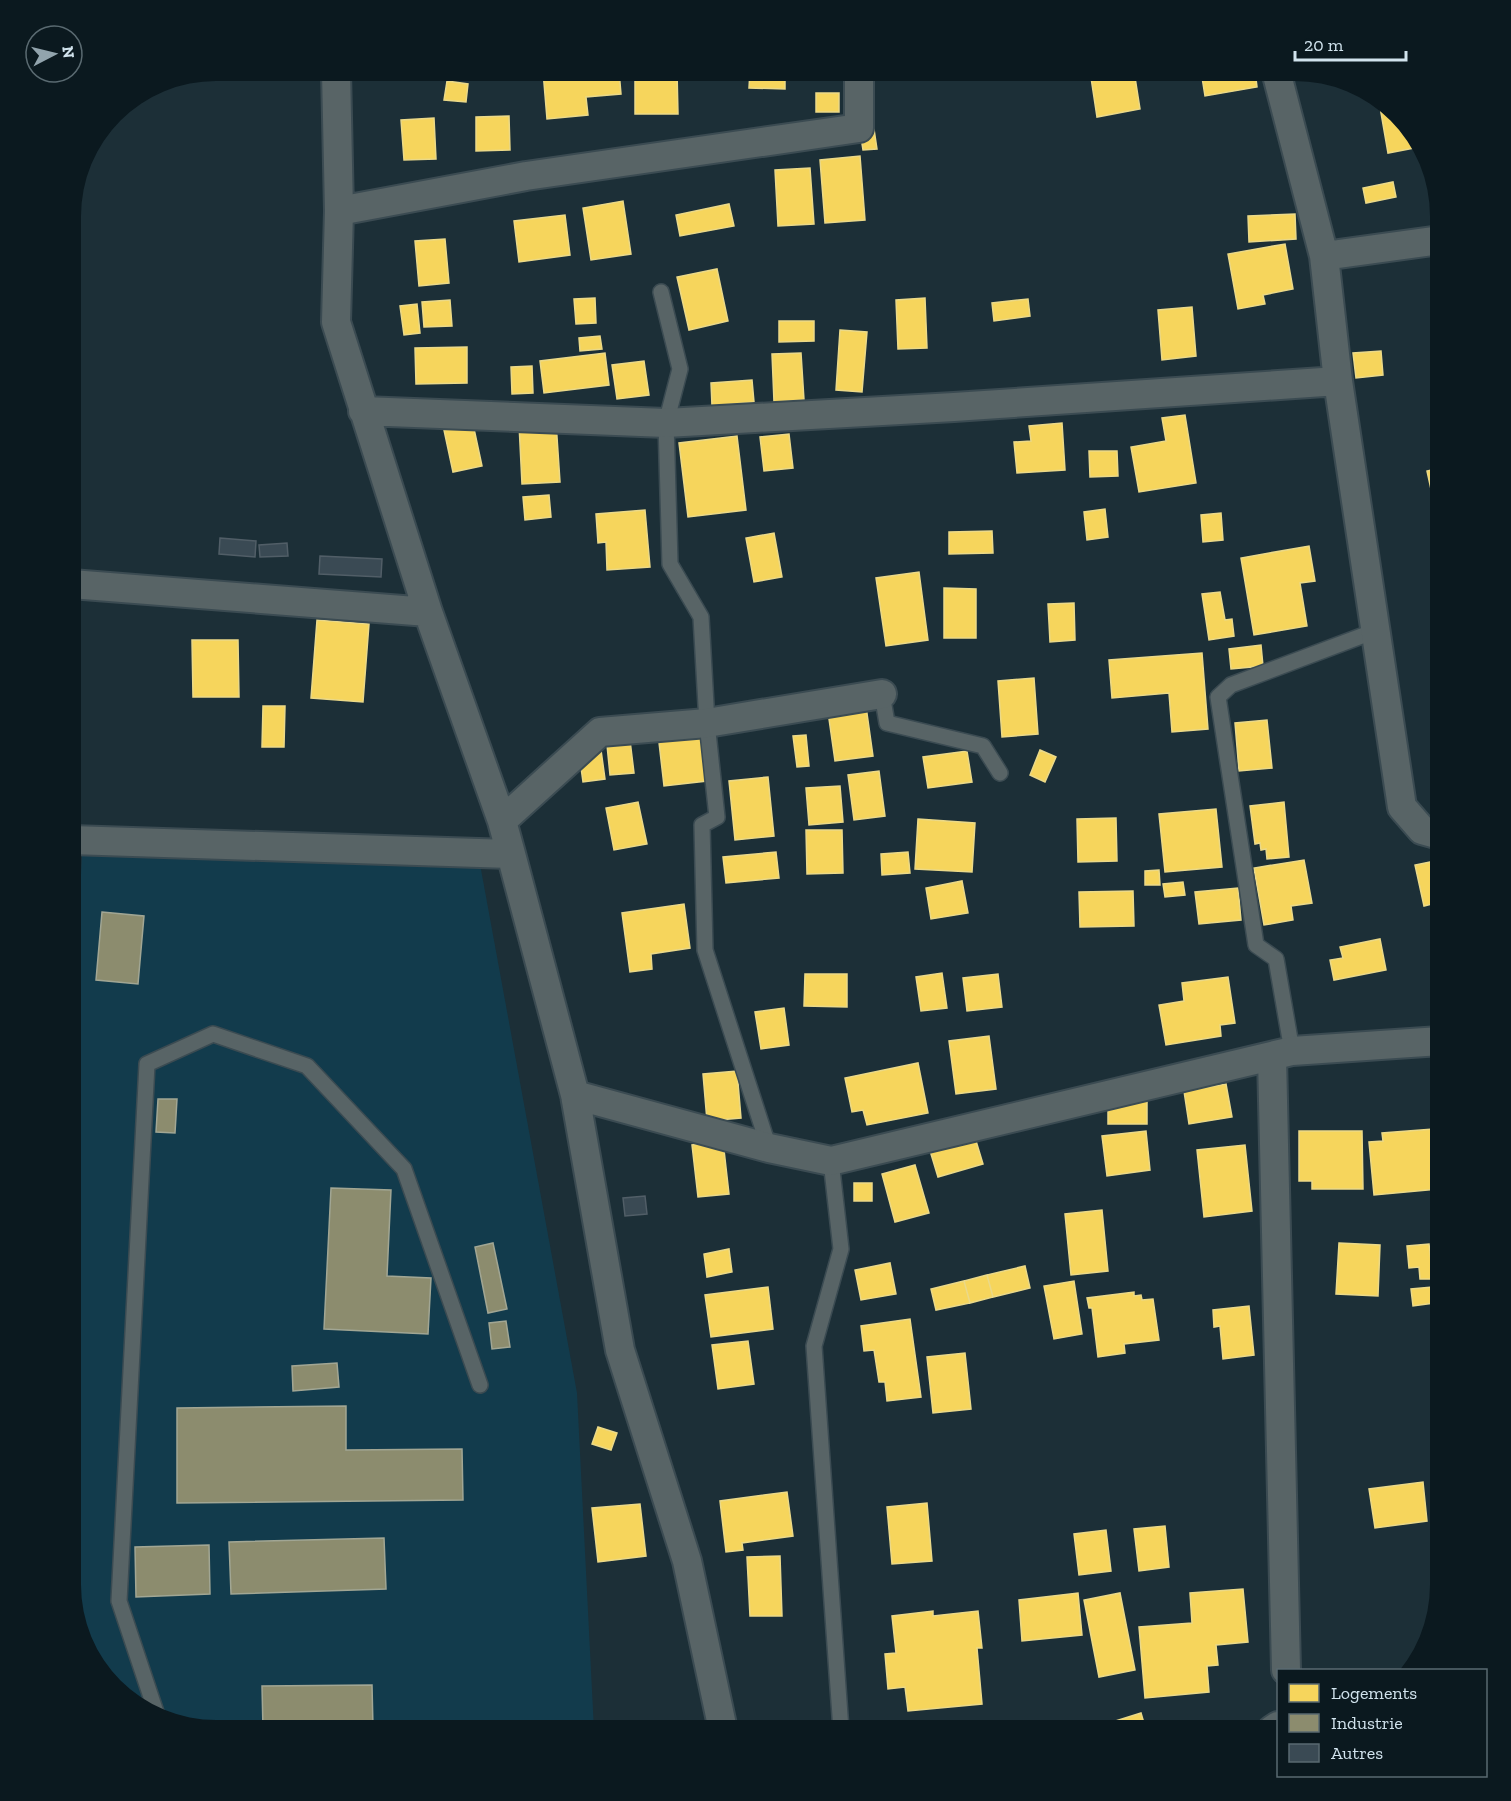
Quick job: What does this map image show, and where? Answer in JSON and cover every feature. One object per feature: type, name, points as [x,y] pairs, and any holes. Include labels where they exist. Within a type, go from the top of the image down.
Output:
[{"type":"street","points":[[336,81],[339,212],[336,322],[428,612],[511,854],[574,1095],[620,1350],[687,1561],[721,1720]]},
{"type":"street","points":[[339,212],[526,176],[859,128],[859,81]]},
{"type":"street","points":[[1278,81],[1324,256],[1338,381],[1402,807],[1422,830],[1430,832]]},
{"type":"street","points":[[1324,256],[1430,241]]},
{"type":"street","points":[[363,411],[666,423],[1338,381]]},
{"type":"street","points":[[81,585],[428,612]]},
{"type":"street","points":[[501,821],[600,732],[707,723],[882,694]]},
{"type":"street","points":[[81,840],[511,854]]},
{"type":"street","points":[[574,1095],[769,1148],[831,1161],[1282,1054],[1430,1042]]},
{"type":"street","points":[[1282,1054],[1286,1669]]},
{"type":"lane","points":[[661,292],[680,369],[666,423],[670,564],[701,617],[707,723],[717,817],[702,825],[705,950],[769,1148]]},
{"type":"lane","points":[[1282,1054],[1276,959],[1256,945],[1218,697],[1231,685],[1375,632]]},
{"type":"lane","points":[[882,694],[887,723],[983,746],[1000,773]]},
{"type":"lane","points":[[154,1704],[119,1601],[147,1064],[213,1034],[307,1066],[404,1169],[480,1385]]},
{"type":"lane","points":[[831,1161],[841,1249],[814,1346],[840,1720]]},
{"type":"shaded area","points":[[82,854],[480,864],[577,1393],[593,1720],[198,1719],[164,1710],[141,1697],[114,1674],[99,1653],[88,1628],[81,1594]]},
{"type":"building: Logements","points":[[447,81],[468,84],[466,102],[444,100]]},
{"type":"building: Logements","points":[[544,81],[620,81],[621,94],[586,97],[588,115],[547,119]]},
{"type":"building: Logements","points":[[635,81],[677,81],[678,114],[635,114]]},
{"type":"building: Logements","points":[[749,81],[785,81],[785,89],[749,88]]},
{"type":"building: Logements","points":[[1092,81],[1136,81],[1140,109],[1097,117]]},
{"type":"building: Logements","points":[[1203,81],[1256,81],[1257,87],[1205,96]]},
{"type":"building: Logements","points":[[816,93],[839,93],[839,112],[816,112]]},
{"type":"building: Logements","points":[[1381,112],[1402,134],[1412,149],[1388,153]]},
{"type":"building: Logements","points":[[509,116],[510,150],[476,151],[476,117]]},
{"type":"building: Logements","points":[[434,118],[436,159],[404,160],[401,120]]},
{"type":"building: Logements","points":[[874,129],[877,149],[863,150],[860,131]]},
{"type":"building: Logements","points":[[860,156],[865,220],[825,223],[820,160]]},
{"type":"building: Logements","points":[[810,168],[814,224],[778,226],[775,170]]},
{"type":"building: Logements","points":[[1393,182],[1396,197],[1366,203],[1363,188]]},
{"type":"building: Logements","points":[[623,201],[631,254],[591,260],[583,208]]},
{"type":"building: Logements","points":[[729,204],[734,226],[680,236],[676,215]]},
{"type":"building: Logements","points":[[1295,214],[1296,239],[1249,242],[1248,216]]},
{"type":"building: Logements","points":[[565,215],[570,255],[519,262],[514,221]]},
{"type":"building: Logements","points":[[445,239],[449,283],[419,286],[415,241]]},
{"type":"building: Logements","points":[[1285,244],[1293,289],[1263,295],[1265,304],[1238,309],[1228,254]]},
{"type":"building: Logements","points":[[717,269],[728,321],[689,330],[677,277]]},
{"type":"building: Logements","points":[[595,298],[596,323],[576,324],[574,299]]},
{"type":"building: Logements","points":[[925,298],[927,348],[898,349],[896,300]]},
{"type":"building: Logements","points":[[1028,299],[1030,316],[994,321],[992,303]]},
{"type":"building: Logements","points":[[450,300],[452,326],[424,327],[422,302]]},
{"type":"building: Logements","points":[[417,304],[420,333],[404,335],[400,306]]},
{"type":"building: Logements","points":[[1192,307],[1196,356],[1162,360],[1158,310]]},
{"type":"building: Logements","points":[[779,321],[814,321],[814,341],[779,342]]},
{"type":"building: Logements","points":[[840,330],[867,332],[862,392],[836,390]]},
{"type":"building: Logements","points":[[600,336],[602,349],[580,351],[579,338]]},
{"type":"building: Logements","points":[[467,347],[467,383],[416,384],[415,348]]},
{"type":"building: Logements","points":[[1381,351],[1383,375],[1356,378],[1353,353]]},
{"type":"building: Logements","points":[[605,353],[609,385],[544,393],[540,361]]},
{"type":"building: Logements","points":[[801,353],[804,400],[774,402],[772,354]]},
{"type":"building: Logements","points":[[644,361],[649,395],[617,399],[612,365]]},
{"type":"building: Logements","points":[[532,366],[533,393],[512,394],[511,367]]},
{"type":"building: Logements","points":[[752,380],[754,402],[712,406],[711,383]]},
{"type":"building: Logements","points":[[1185,415],[1196,483],[1139,492],[1131,447],[1166,441],[1162,418]]},
{"type":"building: Logements","points":[[556,422],[560,482],[522,484],[519,424]]},
{"type":"building: Logements","points":[[1062,423],[1065,470],[1017,473],[1014,442],[1031,441],[1029,426]]},
{"type":"building: Logements","points":[[473,424],[482,466],[453,472],[444,430]]},
{"type":"building: Logements","points":[[789,434],[793,468],[764,471],[760,437]]},
{"type":"building: Logements","points":[[737,436],[746,510],[688,517],[679,443]]},
{"type":"building: Logements","points":[[1089,451],[1117,451],[1118,476],[1090,477]]},
{"type":"building: Logements","points":[[549,495],[551,517],[525,520],[523,497]]},
{"type":"building: Logements","points":[[1105,509],[1108,537],[1087,540],[1084,512]]},
{"type":"building: Logements","points":[[645,510],[650,567],[607,570],[606,542],[598,543],[596,514]]},
{"type":"building: Logements","points":[[1221,513],[1223,540],[1203,542],[1201,515]]},
{"type":"building: Logements","points":[[992,531],[993,553],[949,554],[949,532]]},
{"type":"building: Logements","points":[[774,533],[782,577],[754,582],[746,538]]},
{"type":"building: Logements","points":[[1309,546],[1315,581],[1300,583],[1307,626],[1254,635],[1241,558]]},
{"type":"building: Logements","points":[[919,572],[928,640],[886,646],[876,578]]},
{"type":"building: Logements","points":[[944,588],[976,589],[976,638],[944,638]]},
{"type":"building: Logements","points":[[1220,592],[1225,620],[1232,619],[1234,636],[1209,640],[1202,594]]},
{"type":"building: Logements","points":[[1074,603],[1075,640],[1050,642],[1048,604]]},
{"type":"building: Logements","points":[[317,620],[369,624],[363,702],[311,698]]},
{"type":"building: Logements","points":[[192,640],[238,640],[239,697],[193,697]]},
{"type":"building: Logements","points":[[1261,645],[1263,666],[1231,669],[1229,649]]},
{"type":"building: Logements","points":[[1202,653],[1208,729],[1172,732],[1169,693],[1112,698],[1109,660]]},
{"type":"building: Logements","points":[[1034,678],[1038,734],[1002,737],[998,681]]},
{"type":"building: Logements","points":[[864,692],[873,756],[835,761],[826,698]]},
{"type":"building: Logements","points":[[263,706],[285,706],[284,747],[262,747]]},
{"type":"building: Logements","points":[[1267,720],[1272,768],[1239,771],[1235,723]]},
{"type":"building: Logements","points":[[700,721],[707,781],[664,786],[657,725]]},
{"type":"building: Logements","points":[[629,732],[634,773],[610,775],[606,735]]},
{"type":"building: Logements","points":[[806,735],[809,766],[797,767],[793,736]]},
{"type":"building: Logements","points":[[601,750],[605,779],[583,782],[579,753]]},
{"type":"building: Logements","points":[[1040,750],[1056,757],[1045,782],[1030,775]]},
{"type":"building: Logements","points":[[967,751],[972,782],[928,788],[923,757]]},
{"type":"building: Logements","points":[[879,771],[885,816],[854,820],[848,775]]},
{"type":"building: Logements","points":[[768,777],[774,836],[735,840],[729,781]]},
{"type":"building: Logements","points":[[840,786],[843,822],[809,825],[806,788]]},
{"type":"building: Logements","points":[[638,802],[647,844],[614,850],[606,808]]},
{"type":"building: Logements","points":[[1284,802],[1289,857],[1267,859],[1266,849],[1261,850],[1260,843],[1255,844],[1250,806]]},
{"type":"building: Logements","points":[[1216,809],[1222,867],[1165,872],[1159,814]]},
{"type":"building: Logements","points":[[1116,818],[1117,861],[1078,862],[1077,819]]},
{"type":"building: Logements","points":[[918,819],[975,823],[972,872],[915,869]]},
{"type":"building: Logements","points":[[806,830],[842,830],[843,873],[807,874]]},
{"type":"building: Logements","points":[[776,852],[779,878],[726,883],[723,857]]},
{"type":"building: Logements","points":[[908,852],[910,873],[882,875],[881,854]]},
{"type":"building: Logements","points":[[1304,860],[1312,903],[1291,906],[1293,920],[1264,925],[1254,868]]},
{"type":"building: Logements","points":[[1430,862],[1430,904],[1424,906],[1415,865]]},
{"type":"building: Logements","points":[[1159,870],[1160,885],[1145,885],[1145,871]]},
{"type":"building: Logements","points":[[962,881],[968,913],[931,919],[926,888]]},
{"type":"building: Logements","points":[[1183,882],[1185,895],[1165,897],[1163,884]]},
{"type":"building: Logements","points":[[1238,888],[1241,920],[1199,924],[1195,892]]},
{"type":"building: Logements","points":[[1133,891],[1134,926],[1080,927],[1079,892]]},
{"type":"building: Logements","points":[[684,904],[690,948],[651,954],[652,969],[630,972],[622,913]]},
{"type":"building: Logements","points":[[1380,939],[1386,970],[1334,980],[1330,960],[1343,958],[1340,947]]},
{"type":"building: Logements","points":[[942,973],[947,1008],[921,1011],[916,977]]},
{"type":"building: Logements","points":[[805,974],[847,974],[847,1007],[804,1006]]},
{"type":"building: Logements","points":[[998,974],[1002,1007],[967,1011],[963,978]]},
{"type":"building: Logements","points":[[1228,977],[1235,1023],[1220,1025],[1221,1036],[1166,1045],[1159,1005],[1184,1001],[1182,983]]},
{"type":"building: Logements","points":[[784,1008],[789,1045],[761,1049],[755,1012]]},
{"type":"building: Logements","points":[[989,1036],[996,1089],[956,1094],[949,1041]]},
{"type":"building: Logements","points":[[918,1063],[928,1113],[867,1125],[863,1110],[852,1112],[845,1078]]},
{"type":"building: Logements","points":[[737,1071],[741,1118],[707,1121],[703,1074]]},
{"type":"building: Logements","points":[[1226,1084],[1232,1117],[1189,1124],[1184,1091]]},
{"type":"building: Logements","points":[[1108,1100],[1147,1100],[1147,1124],[1108,1124]]},
{"type":"building: Logements","points":[[1430,1129],[1430,1190],[1374,1195],[1369,1142],[1383,1141],[1382,1133]]},
{"type":"building: Logements","points":[[973,1131],[983,1164],[938,1177],[928,1144]]},
{"type":"building: Logements","points":[[1146,1131],[1150,1170],[1107,1176],[1102,1136]]},
{"type":"building: Logements","points":[[1299,1131],[1362,1131],[1363,1189],[1312,1189],[1312,1181],[1299,1181]]},
{"type":"building: Logements","points":[[723,1141],[729,1194],[698,1197],[692,1145]]},
{"type":"building: Logements","points":[[1245,1145],[1252,1211],[1204,1217],[1197,1150]]},
{"type":"building: Logements","points":[[915,1165],[929,1213],[895,1222],[882,1174]]},
{"type":"building: Logements","points":[[854,1183],[872,1183],[872,1201],[854,1201]]},
{"type":"building: Logements","points":[[1102,1210],[1108,1271],[1071,1275],[1065,1214]]},
{"type":"building: Logements","points":[[1339,1243],[1380,1245],[1378,1296],[1336,1294]]},
{"type":"building: Logements","points":[[1429,1244],[1430,1279],[1420,1279],[1419,1267],[1409,1268],[1407,1246]]},
{"type":"building: Logements","points":[[729,1249],[732,1272],[707,1277],[704,1254]]},
{"type":"building: Logements","points":[[890,1263],[896,1294],[861,1300],[855,1270]]},
{"type":"building: Logements","points":[[1025,1266],[1030,1288],[993,1297],[987,1275]]},
{"type":"building: Logements","points":[[987,1275],[993,1297],[970,1303],[964,1281]]},
{"type":"building: Logements","points":[[964,1281],[970,1303],[936,1310],[931,1289]]},
{"type":"building: Logements","points":[[1074,1281],[1082,1334],[1054,1339],[1044,1286]]},
{"type":"building: Logements","points":[[768,1287],[773,1329],[711,1337],[705,1295]]},
{"type":"building: Logements","points":[[1430,1287],[1430,1304],[1413,1306],[1411,1289]]},
{"type":"building: Logements","points":[[1134,1292],[1134,1296],[1141,1295],[1142,1300],[1153,1299],[1159,1340],[1124,1344],[1125,1353],[1098,1357],[1092,1308],[1089,1308],[1087,1298]]},
{"type":"building: Logements","points":[[1249,1306],[1254,1355],[1223,1359],[1220,1326],[1214,1327],[1213,1310]]},
{"type":"building: Logements","points":[[910,1319],[921,1397],[887,1401],[885,1382],[879,1382],[874,1350],[864,1351],[861,1326]]},
{"type":"building: Logements","points":[[748,1341],[754,1384],[718,1389],[712,1345]]},
{"type":"building: Logements","points":[[965,1353],[971,1409],[933,1413],[927,1357]]},
{"type":"building: Logements","points":[[598,1427],[617,1433],[611,1450],[592,1444]]},
{"type":"building: Logements","points":[[1423,1482],[1427,1521],[1375,1528],[1369,1489]]},
{"type":"building: Logements","points":[[787,1492],[793,1536],[742,1543],[743,1550],[726,1552],[720,1501]]},
{"type":"building: Logements","points":[[927,1503],[932,1561],[892,1564],[887,1507]]},
{"type":"building: Logements","points":[[640,1504],[646,1556],[598,1562],[592,1508]]},
{"type":"building: Logements","points":[[1165,1526],[1169,1567],[1139,1571],[1134,1529]]},
{"type":"building: Logements","points":[[1106,1530],[1111,1571],[1079,1575],[1074,1534]]},
{"type":"building: Logements","points":[[780,1556],[782,1616],[750,1616],[747,1557]]},
{"type":"building: Logements","points":[[1243,1589],[1248,1642],[1216,1645],[1218,1665],[1207,1666],[1209,1692],[1145,1698],[1139,1627],[1192,1623],[1190,1593]]},
{"type":"building: Logements","points":[[1078,1593],[1082,1635],[1022,1641],[1019,1600]]},
{"type":"building: Logements","points":[[1120,1593],[1135,1670],[1099,1677],[1084,1600]]},
{"type":"building: Logements","points":[[933,1611],[933,1616],[978,1611],[982,1648],[977,1648],[982,1704],[908,1711],[905,1687],[888,1689],[885,1654],[896,1653],[892,1616]]},
{"type":"building: Logements","points":[[1141,1713],[1143,1720],[1119,1720]]},
{"type":"building: Industrie","points":[[102,912],[144,916],[138,984],[96,980]]},
{"type":"building: Industrie","points":[[158,1099],[177,1099],[175,1133],[156,1132]]},
{"type":"building: Industrie","points":[[331,1188],[391,1190],[387,1276],[431,1278],[428,1334],[324,1329]]},
{"type":"building: Industrie","points":[[493,1243],[507,1309],[488,1313],[475,1247]]},
{"type":"building: Industrie","points":[[506,1321],[510,1347],[492,1349],[489,1323]]},
{"type":"building: Industrie","points":[[337,1363],[339,1387],[293,1391],[292,1366]]},
{"type":"building: Industrie","points":[[346,1406],[346,1450],[462,1449],[463,1500],[177,1503],[177,1408]]},
{"type":"building: Industrie","points":[[384,1538],[386,1589],[231,1594],[229,1542]]},
{"type":"building: Industrie","points":[[209,1545],[210,1594],[136,1597],[135,1547]]},
{"type":"building: Industrie","points":[[372,1685],[373,1720],[263,1720],[262,1686]]},
{"type":"building: Autres","points":[[220,538],[256,541],[255,557],[219,554]]},
{"type":"building: Autres","points":[[287,543],[288,556],[260,557],[259,545]]},
{"type":"building: Autres","points":[[320,556],[382,559],[381,577],[319,574]]},
{"type":"building: Autres","points":[[645,1196],[647,1214],[625,1216],[623,1198]]}]
